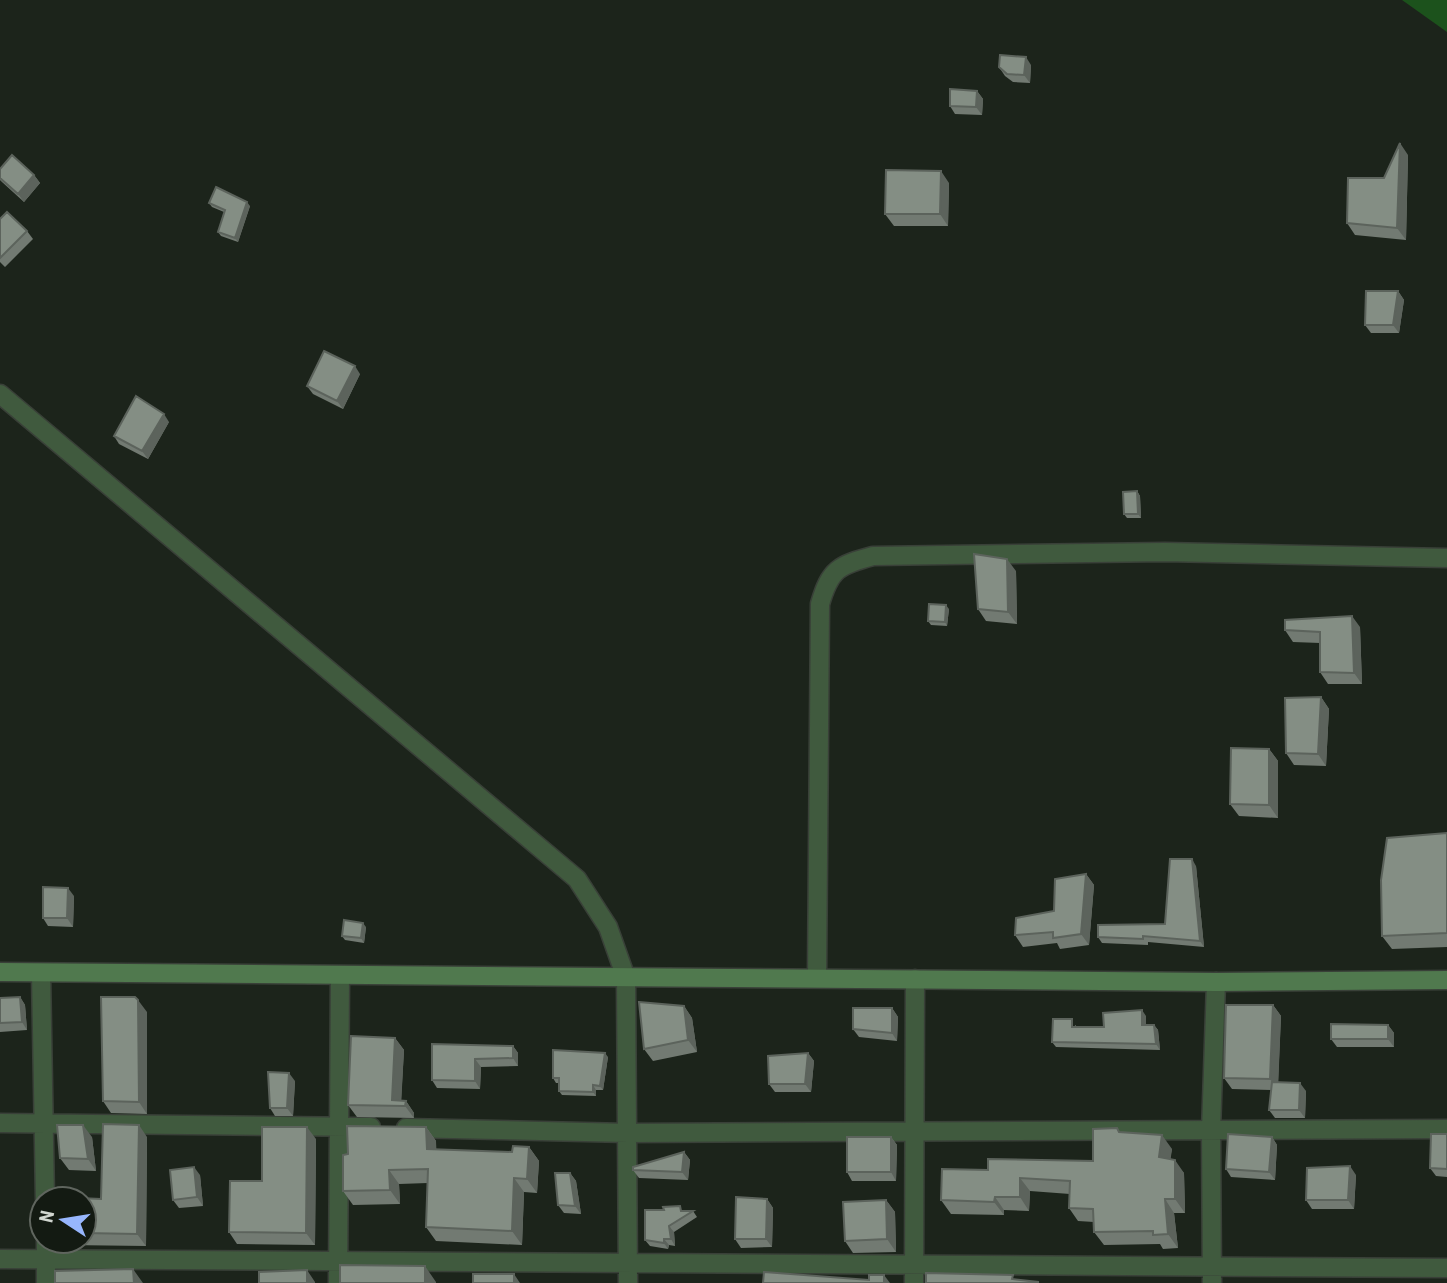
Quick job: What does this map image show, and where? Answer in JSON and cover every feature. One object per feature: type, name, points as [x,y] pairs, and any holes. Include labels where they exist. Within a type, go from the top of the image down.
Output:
[{"type":"street","points":[[0,394],[577,879],[608,928],[626,978],[628,1283]]},
{"type":"street","points":[[817,978],[821,604],[826,584],[833,572],[845,564],[873,556],[1165,552],[1447,558]]},
{"type":"street","points":[[0,972],[1216,982],[1447,980]]},
{"type":"street","points":[[41,973],[45,1185]]},
{"type":"street","points":[[338,1283],[340,976]]},
{"type":"street","points":[[914,1274],[915,979]]},
{"type":"street","points":[[1212,1275],[1211,1131],[1216,982]]},
{"type":"street","points":[[0,1123],[628,1133],[913,1129],[1447,1129]]},
{"type":"street","points":[[46,1255],[46,1283]]},
{"type":"street","points":[[0,1259],[628,1263],[914,1274],[1212,1275],[1447,1268]]},
{"type":"green space","points":[[1402,0],[1447,0],[1447,32]]},
{"type":"building","points":[[1000,55],[1026,57],[1024,75],[1007,74],[999,67]]},
{"type":"building","points":[[950,89],[977,91],[976,107],[950,106]]},
{"type":"building","points":[[1400,143],[1397,228],[1347,223],[1348,178],[1384,178]]},
{"type":"building","points":[[12,155],[34,175],[18,194],[0,178],[0,169]]},
{"type":"building","points":[[886,170],[941,171],[940,214],[885,214]]},
{"type":"building","points":[[216,187],[247,202],[235,238],[218,232],[225,210],[209,203]]},
{"type":"building","points":[[7,212],[27,231],[0,258],[0,219]]},
{"type":"building","points":[[1366,291],[1398,291],[1393,325],[1365,325]]},
{"type":"building","points":[[324,351],[355,366],[337,401],[307,386]]},
{"type":"building","points":[[136,396],[164,414],[142,451],[114,436]]},
{"type":"building","points":[[1137,491],[1138,514],[1124,514],[1123,492]]},
{"type":"building","points":[[974,554],[1007,559],[1008,612],[978,609]]},
{"type":"building","points":[[929,604],[946,605],[945,622],[928,621]]},
{"type":"building","points":[[1352,616],[1354,673],[1320,672],[1320,632],[1285,630],[1285,620]]},
{"type":"building","points":[[1321,697],[1318,754],[1286,753],[1285,698]]},
{"type":"building","points":[[1231,748],[1269,749],[1269,805],[1230,804]]},
{"type":"building","points":[[1447,833],[1447,933],[1382,936],[1381,880],[1387,838]]},
{"type":"building","points":[[1170,859],[1192,859],[1200,941],[1143,936],[1143,939],[1098,937],[1098,925],[1165,924]]},
{"type":"building","points":[[1086,874],[1081,934],[1053,938],[1053,932],[1015,935],[1016,918],[1054,911],[1055,879]]},
{"type":"building","points":[[43,887],[68,888],[67,918],[43,918]]},
{"type":"building","points":[[344,920],[363,923],[361,938],[342,936]]},
{"type":"building","points":[[20,997],[22,1022],[0,1023],[0,998]]},
{"type":"building","points":[[101,997],[135,997],[138,1000],[139,1102],[103,1101]]},
{"type":"building","points":[[639,1002],[684,1006],[688,1040],[644,1049]]},
{"type":"building","points":[[1226,1005],[1273,1005],[1270,1079],[1224,1078]]},
{"type":"building","points":[[853,1008],[892,1008],[892,1033],[853,1029]]},
{"type":"building","points":[[1142,1010],[1142,1025],[1154,1025],[1156,1044],[1052,1042],[1053,1019],[1072,1019],[1072,1027],[1104,1027],[1103,1013]]},
{"type":"building","points":[[1331,1024],[1388,1025],[1388,1039],[1331,1039]]},
{"type":"building","points":[[351,1036],[395,1038],[392,1100],[406,1101],[405,1106],[348,1105]]},
{"type":"building","points":[[432,1044],[513,1046],[513,1058],[475,1059],[475,1081],[432,1080]]},
{"type":"building","points":[[553,1050],[605,1053],[600,1086],[593,1085],[593,1092],[559,1091],[559,1078],[553,1078]]},
{"type":"building","points":[[808,1053],[805,1084],[769,1084],[768,1056]]},
{"type":"building","points":[[268,1072],[289,1073],[287,1108],[270,1108]]},
{"type":"building","points":[[1272,1082],[1300,1083],[1299,1110],[1269,1110]]},
{"type":"building","points":[[103,1124],[139,1125],[137,1234],[98,1233],[98,1199],[101,1199]]},
{"type":"building","points":[[57,1125],[83,1125],[88,1159],[60,1158]]},
{"type":"building","points":[[347,1126],[426,1127],[427,1149],[512,1152],[513,1146],[529,1147],[527,1179],[514,1178],[512,1231],[426,1227],[428,1169],[389,1170],[390,1190],[343,1191],[343,1155],[348,1154]]},
{"type":"building","points":[[262,1127],[307,1127],[306,1233],[229,1232],[230,1181],[262,1181]]},
{"type":"building","points":[[1117,1128],[1119,1132],[1162,1135],[1159,1157],[1175,1160],[1175,1199],[1165,1199],[1168,1234],[1153,1235],[1153,1231],[1094,1232],[1093,1209],[1069,1208],[1070,1181],[1020,1178],[1020,1197],[995,1197],[994,1202],[941,1200],[942,1169],[988,1170],[988,1159],[1093,1161],[1093,1129]]},
{"type":"building","points":[[1228,1134],[1272,1137],[1269,1172],[1226,1169]]},
{"type":"building","points":[[1431,1134],[1447,1134],[1447,1169],[1430,1168]]},
{"type":"building","points":[[847,1137],[891,1137],[891,1172],[847,1172]]},
{"type":"building","points":[[684,1152],[682,1172],[633,1170],[633,1167]]},
{"type":"building","points":[[1350,1166],[1348,1200],[1306,1200],[1307,1168]]},
{"type":"building","points":[[194,1167],[197,1197],[173,1200],[170,1170]]},
{"type":"building","points":[[555,1173],[570,1173],[575,1206],[558,1205]]},
{"type":"building","points":[[736,1197],[767,1199],[766,1239],[735,1239]]},
{"type":"building","points":[[886,1200],[887,1239],[845,1241],[843,1202]]},
{"type":"building","points":[[680,1206],[681,1211],[693,1211],[669,1226],[671,1239],[664,1239],[664,1243],[645,1240],[645,1210],[664,1210],[663,1207]]},
{"type":"building","points":[[340,1265],[425,1266],[425,1283],[340,1283]]},
{"type":"building","points":[[133,1269],[134,1283],[55,1283],[55,1271]]},
{"type":"building","points":[[307,1270],[307,1283],[259,1283],[259,1272]]},
{"type":"building","points":[[764,1272],[869,1280],[869,1275],[884,1275],[884,1283],[763,1283]]},
{"type":"building","points":[[926,1273],[1013,1275],[1012,1279],[1038,1283],[926,1283]]},
{"type":"building","points":[[473,1274],[514,1274],[514,1283],[473,1283]]}]
